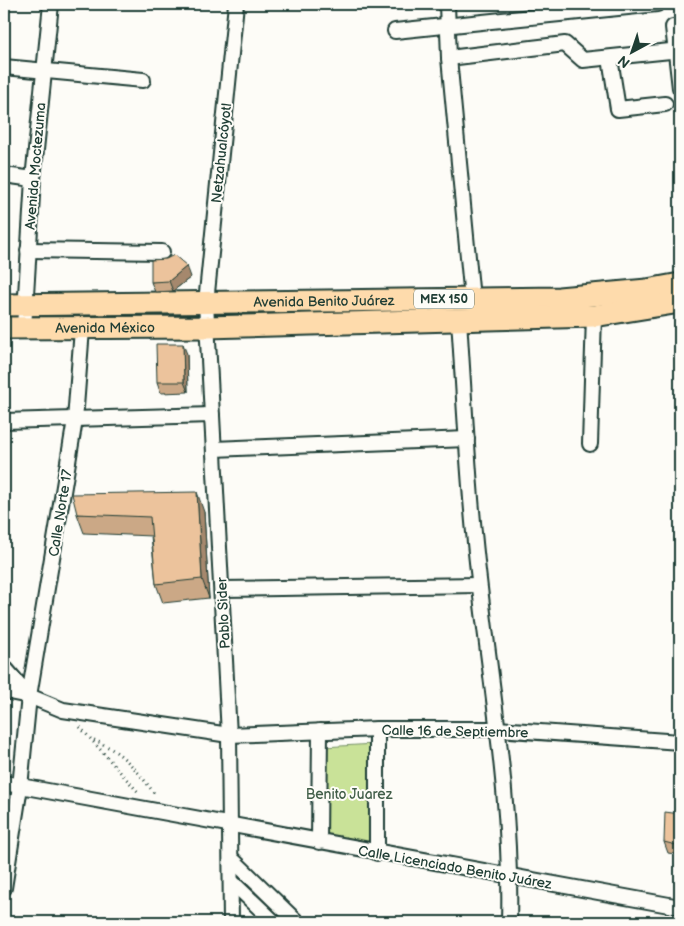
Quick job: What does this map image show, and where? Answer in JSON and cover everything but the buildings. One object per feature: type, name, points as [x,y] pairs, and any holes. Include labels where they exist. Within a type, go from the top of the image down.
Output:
[{"type":"main road","name":"Avenida Benito Juárez","points":[[206,303],[559,298],[647,290],[680,284]]},
{"type":"main road","name":"Avenida Benito Juárez","points":[[207,327],[594,316],[680,302]]},
{"type":"main road","name":"Avenida México","points":[[14,306],[206,303]]},
{"type":"main road","name":"Avenida México","points":[[14,328],[207,327]]},
{"type":"street","name":"Avenida Moctezuma","points":[[14,328],[14,306],[28,250],[33,179],[51,4]]},
{"type":"street","name":"Netzahualcóyotl","points":[[206,303],[236,4]]},
{"type":"street","points":[[447,4],[449,58],[472,299]]},
{"type":"street","points":[[395,31],[657,4]]},
{"type":"street","points":[[673,28],[680,88]]},
{"type":"street","points":[[449,58],[565,44],[583,60],[677,50]]},
{"type":"street","points":[[610,58],[618,109],[665,104]]},
{"type":"street","points":[[4,67],[143,80]]},
{"type":"street","points":[[4,175],[33,179]]},
{"type":"street","points":[[28,250],[162,252]]},
{"type":"street","name":"Pablo Sider","points":[[206,303],[228,735],[231,922]]},
{"type":"street","points":[[590,444],[594,316]]},
{"type":"street","points":[[459,320],[479,585],[497,729],[510,877],[509,922]]},
{"type":"street","name":"Calle Norte 17","points":[[4,888],[20,786],[29,696],[75,420],[82,329]]},
{"type":"street","points":[[4,421],[212,415]]},
{"type":"street","points":[[214,449],[467,439]]},
{"type":"street","points":[[222,589],[479,585]]},
{"type":"street","points":[[4,667],[29,696]]},
{"type":"street","name":"Calle 16 de Septiembre","points":[[4,691],[29,696],[63,710],[228,735],[377,730],[497,729],[680,742]]},
{"type":"street","points":[[377,730],[377,853]]},
{"type":"street","points":[[319,842],[320,732]]},
{"type":"street","name":"Calle Licenciado Benito Juárez","points":[[4,784],[680,907]]},
{"type":"street","points":[[231,858],[297,922]]},
{"type":"street","points":[[231,881],[274,922]]},
{"type":"path","points":[[63,710],[162,812]]},
{"type":"path","points":[[93,739],[121,754],[136,768],[162,812]]},
{"type":"green space","name":"Benito Juarez","points":[[375,744],[376,844],[322,834],[323,747]]}]
